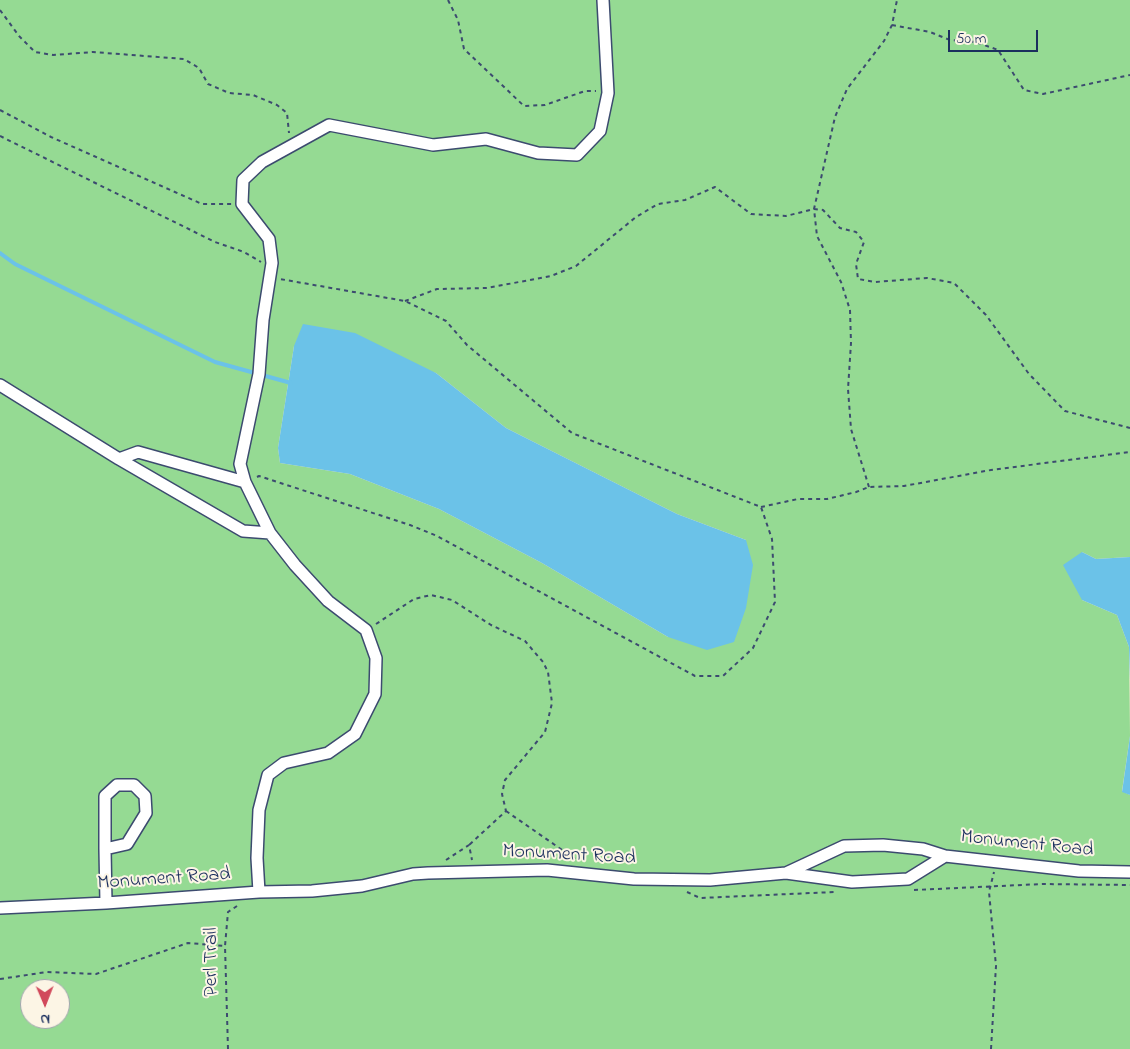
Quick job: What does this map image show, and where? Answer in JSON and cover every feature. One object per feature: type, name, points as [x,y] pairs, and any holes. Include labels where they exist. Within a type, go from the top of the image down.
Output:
[{"type":"street","points":[[258,892],[259,810],[268,775],[284,762],[328,753],[355,734],[375,694],[376,658],[366,630],[328,601],[295,565],[270,533],[245,482],[240,464],[259,374],[263,320],[271,272],[269,239],[242,204],[243,180],[262,162],[329,125],[433,145],[486,139],[538,153],[576,154],[600,131],[608,92],[603,0]]},
{"type":"street","points":[[0,385],[119,459],[243,531],[270,533]]},
{"type":"street","points":[[119,459],[138,452],[245,482]]},
{"type":"street","points":[[106,849],[127,844],[146,813],[145,796],[134,785],[117,785],[105,796],[106,903]]},
{"type":"street","points":[[786,873],[844,846],[883,845],[923,849],[946,856]]},
{"type":"street","name":"Monument Road","points":[[0,908],[106,903],[258,892],[312,891],[362,886],[413,874],[474,872],[547,870],[634,879],[710,880],[786,873],[852,882],[908,879],[946,856],[1078,871],[1130,872]]},
{"type":"path","points":[[448,0],[458,20],[464,49],[524,106],[545,105],[585,90],[608,92]]},
{"type":"path","points":[[869,487],[850,429],[850,310],[841,282],[818,236],[814,209],[835,117],[847,89],[884,41],[892,25],[896,0]]},
{"type":"path","points":[[0,10],[19,36],[35,52],[53,55],[93,52],[184,59],[199,68],[208,84],[229,92],[253,95],[277,105],[287,112],[287,128],[292,145]]},
{"type":"path","points":[[892,25],[930,32],[950,40],[976,42],[998,50],[1024,90],[1044,94],[1130,75]]},
{"type":"path","points":[[0,110],[51,137],[202,204],[242,204]]},
{"type":"path","points":[[0,136],[215,242],[244,252],[271,272],[405,301],[446,321],[467,345],[572,433],[761,507],[798,499],[827,499],[869,487],[904,486],[991,470],[1130,452]]},
{"type":"path","points":[[405,301],[437,289],[487,288],[551,276],[576,266],[636,217],[658,204],[684,200],[715,187],[751,214],[786,216],[814,209],[823,210],[840,228],[856,232],[864,242],[856,264],[858,279],[875,282],[927,278],[954,283],[986,315],[1029,374],[1065,411],[1130,428]]},
{"type":"path","points":[[245,482],[259,476],[437,536],[694,676],[723,676],[753,648],[775,602],[772,539],[761,507]]},
{"type":"path","points":[[366,630],[414,600],[431,595],[452,600],[492,625],[525,641],[543,662],[550,682],[551,713],[545,732],[504,780],[502,794],[506,811],[579,862]]},
{"type":"path","points":[[444,862],[469,845],[506,811]]},
{"type":"path","points":[[469,845],[474,872]]},
{"type":"path","points":[[991,1049],[996,974],[989,892],[994,874],[992,860]]},
{"type":"path","name":"Perl Trail","points":[[228,1049],[225,946],[228,912],[258,892]]},
{"type":"path","points":[[0,979],[47,972],[96,974],[188,943],[225,946]]},
{"type":"green space","points":[[0,0],[1130,0],[1130,557],[1096,559],[1082,552],[1082,600],[1117,615],[1129,647],[1130,736],[1122,791],[1130,795],[1130,1049],[0,1049]],"holes":[[[294,346],[436,373],[506,428],[677,514],[746,540],[668,637],[542,563],[439,509],[350,474],[280,463],[278,448]]]},
{"type":"water","points":[[303,324],[355,333],[436,373],[506,428],[677,514],[746,540],[753,565],[746,608],[734,642],[707,650],[668,637],[542,563],[439,509],[350,474],[280,463],[278,448],[294,346]]},
{"type":"water","points":[[1082,552],[1096,559],[1130,557],[1130,680],[1129,647],[1117,615],[1082,600],[1063,565]]},
{"type":"water","points":[[1130,736],[1130,795],[1122,792]]},
{"type":"waterway","points":[[0,253],[15,264],[215,362],[291,383]]}]
